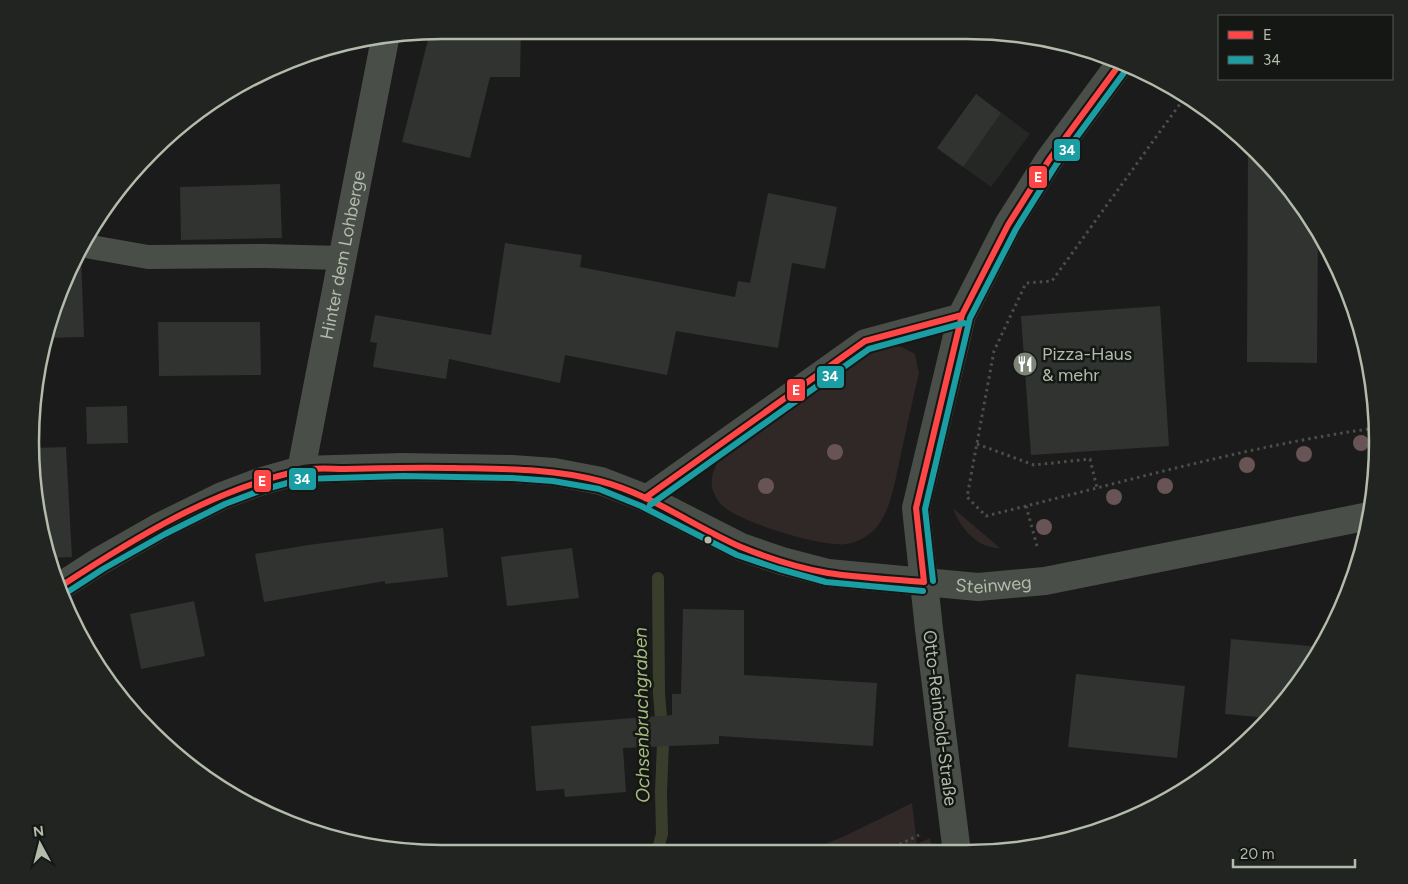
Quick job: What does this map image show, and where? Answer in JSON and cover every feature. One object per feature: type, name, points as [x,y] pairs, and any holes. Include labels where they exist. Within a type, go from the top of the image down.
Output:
[{"type":"street","name":"Hinter dem Lohberge","points":[[300,470],[384,43]]},
{"type":"street","name":"Otto-Reinbold-Straße","points":[[956,845],[916,508],[962,315],[1008,225],[1049,160],[1117,68]]},
{"type":"street","name":"Steinweg","points":[[64,584],[161,526],[222,496],[259,482],[300,470],[403,467],[512,469],[554,472],[601,481],[645,498],[741,547],[782,561],[828,573],[978,587],[1045,580],[1363,517]]},
{"type":"lane","points":[[91,247],[148,257],[265,256],[341,258]]},
{"type":"lane","points":[[645,498],[865,341],[962,315]]},
{"type":"path","points":[[1182,102],[1052,281],[1026,283],[994,351],[967,496],[986,516],[1212,459],[1326,435],[1369,429]]},
{"type":"path","points":[[977,444],[1034,465],[1090,459],[1098,488]]},
{"type":"path","points":[[1026,506],[1045,580]]},
{"type":"shaded area","points":[[976,94],[1030,134],[991,187],[937,148]]},
{"type":"shaded area","points":[[893,345],[902,347],[915,354],[919,373],[892,493],[883,517],[873,531],[847,544],[819,542],[759,525],[727,509],[719,502],[712,487],[713,473],[717,463],[878,348]]},
{"type":"shaded area","points":[[953,508],[1000,548],[984,545],[971,536],[960,523]]},
{"type":"shaded area","points":[[912,803],[917,844],[930,838],[931,845],[823,845]]},
{"type":"building","points":[[521,39],[520,77],[490,77],[470,158],[402,142],[428,40]]},
{"type":"building","points":[[976,94],[1001,113],[963,167],[937,148]]},
{"type":"building","points":[[1248,154],[1286,197],[1318,245],[1317,363],[1247,362]]},
{"type":"building","points":[[280,184],[282,238],[181,240],[180,187]]},
{"type":"building","points":[[768,193],[837,207],[825,269],[792,263],[778,348],[676,331],[667,375],[565,355],[560,383],[449,359],[446,379],[373,367],[377,343],[370,342],[375,315],[491,335],[505,243],[582,255],[580,267],[735,297],[738,281],[750,283]]},
{"type":"building","points":[[81,262],[84,337],[52,338],[69,288]]},
{"type":"building","points":[[1160,306],[1169,446],[1031,455],[1021,316]]},
{"type":"building","points":[[158,322],[260,322],[261,375],[159,376]]},
{"type":"building","points":[[127,406],[128,443],[87,444],[86,407]]},
{"type":"building","points":[[66,447],[72,557],[56,558],[52,546],[42,495],[39,448]]},
{"type":"building","points":[[443,528],[448,577],[385,584],[385,581],[264,602],[255,554],[308,545]]},
{"type":"building","points":[[572,548],[579,598],[507,606],[501,557]]},
{"type":"building","points":[[194,601],[205,656],[141,669],[130,614]]},
{"type":"building","points":[[683,609],[744,610],[744,675],[877,683],[873,746],[719,736],[719,744],[623,748],[626,792],[565,797],[564,789],[536,791],[531,726],[672,715],[672,694],[681,694]]},
{"type":"building","points":[[1231,639],[1314,646],[1286,687],[1260,717],[1225,714]]},
{"type":"building","points":[[1076,674],[1185,686],[1177,758],[1068,747]]},
{"type":"waterway","name":"Ochsenbruchgraben","points":[[658,578],[659,693],[663,743],[662,834],[659,845]]},
{"type":"transit line","name":"E","points":[[924,582],[916,508],[962,315],[1008,225],[1049,160],[1117,68]]},
{"type":"transit line","name":"34","points":[[933,581],[925,509],[970,318],[1016,229],[1056,165],[1125,71]]},
{"type":"transit line","name":"E","points":[[645,498],[865,341],[962,315]]},
{"type":"transit line","name":"34","points":[[650,505],[869,349],[964,323]]},
{"type":"transit line","name":"E","points":[[64,584],[146,534],[205,503],[267,479],[299,471],[322,468],[527,470],[582,477],[600,481],[636,494],[723,539],[784,562],[840,575],[924,582]]},
{"type":"transit line","name":"34","points":[[68,592],[103,569],[165,534],[225,504],[262,490],[302,479],[403,476],[512,478],[553,481],[599,489],[641,506],[737,555],[779,569],[826,582],[923,591]]},
{"type":"place","name":"Pizza-Haus & mehr","points":[[1025,364]]}]
